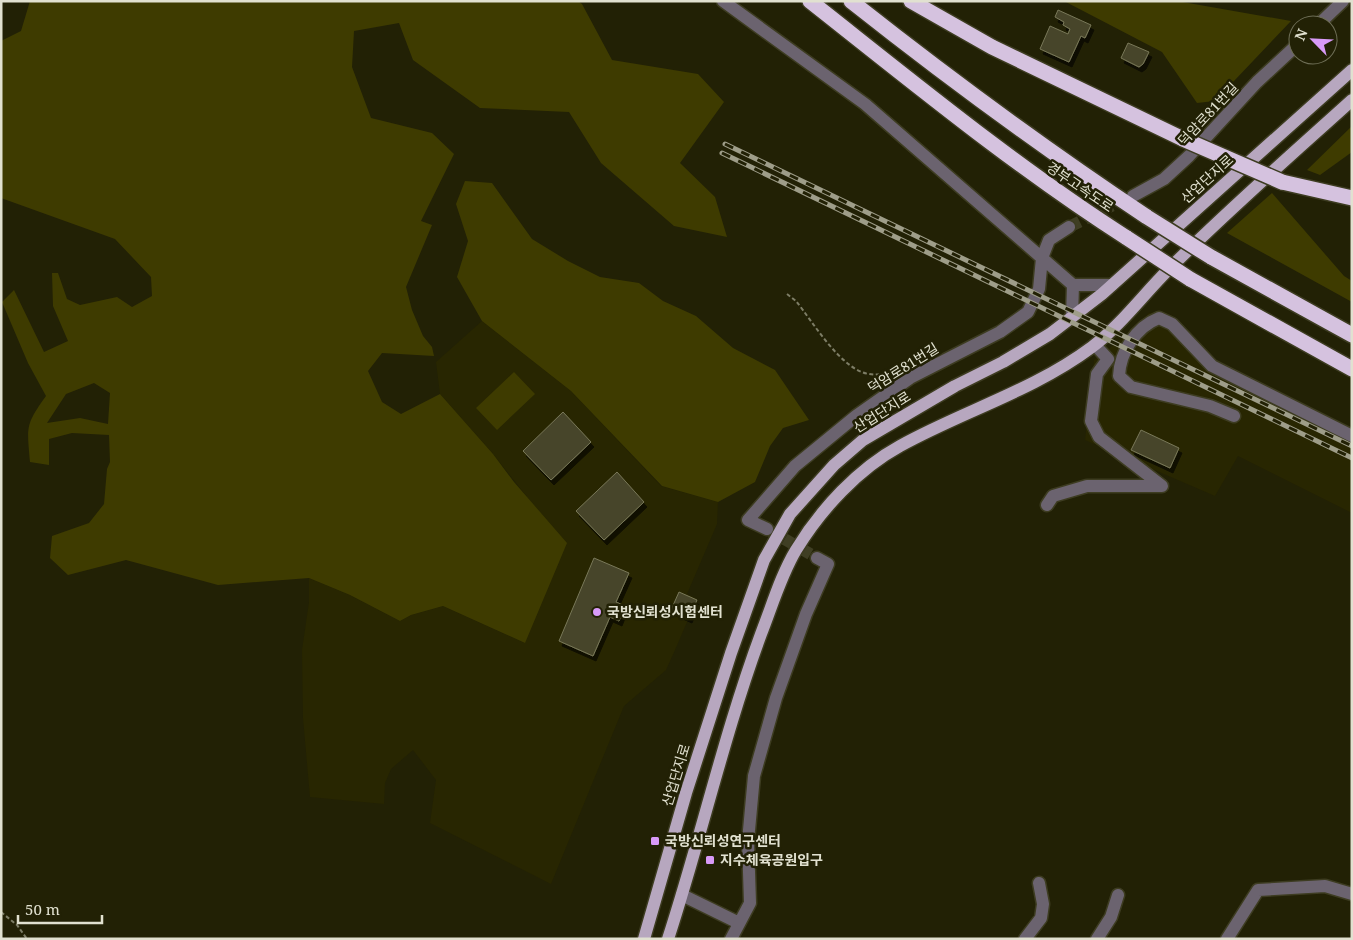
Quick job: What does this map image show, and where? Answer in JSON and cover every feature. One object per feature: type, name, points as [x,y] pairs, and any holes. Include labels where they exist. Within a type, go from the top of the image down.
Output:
[{"type":"highway","name":"경부고속도로","points":[[810,1],[979,135],[1065,199],[1190,279],[1352,369]]},
{"type":"highway","name":"경부고속도로","points":[[851,1],[988,107],[1064,162],[1211,257],[1352,335]]},
{"type":"highway","points":[[911,1],[992,47],[1183,139],[1282,182],[1352,198]]},
{"type":"main road","name":"산업단지로","points":[[644,939],[686,794],[731,653],[764,560],[790,514],[834,465],[862,440],[954,386],[1003,362],[1050,334],[1072,317],[1112,285],[1352,70]]},
{"type":"main road","points":[[668,939],[682,895],[705,808],[752,659],[786,570],[810,530],[849,483],[898,446],[1004,398],[1065,366],[1095,345],[1166,271],[1352,100]]},
{"type":"street","points":[[723,1],[865,104],[928,162],[1073,286],[1112,285]]},
{"type":"street","points":[[1329,15],[1344,1],[1352,4]]},
{"type":"street","name":"덕암로81번길","points":[[1133,196],[1164,179],[1189,156],[1257,82],[1288,53]]},
{"type":"street","name":"덕암로81번길","points":[[767,529],[748,520],[795,466],[856,416],[910,378],[1000,332],[1028,312],[1039,289],[1042,258],[1049,240],[1069,227]]},
{"type":"street","points":[[1072,317],[1073,286]]},
{"type":"street","points":[[1047,505],[1053,496],[1087,486],[1162,486],[1099,437],[1090,420],[1097,374],[1114,360],[1148,322],[1159,318],[1172,324],[1212,366],[1352,436]]},
{"type":"street","points":[[1095,345],[1114,360],[1119,376],[1131,387],[1210,406],[1234,416]]},
{"type":"street","points":[[731,939],[750,903],[748,841],[754,776],[779,689],[806,614],[828,564],[817,558]]},
{"type":"street","points":[[1025,939],[1041,918],[1043,904],[1039,883]]},
{"type":"street","points":[[1227,939],[1258,890],[1325,886],[1352,894]]},
{"type":"street","points":[[682,895],[739,923]]},
{"type":"street","points":[[1097,939],[1111,917],[1118,895]]},
{"type":"path","points":[[786,294],[796,301],[842,359],[856,370],[869,374],[889,373],[910,378]]},
{"type":"path","points":[[1,912],[17,926],[27,939]]},
{"type":"shaded area","points":[[30,1],[578,1],[582,4],[612,60],[698,74],[724,102],[680,163],[715,197],[727,237],[674,226],[601,163],[569,112],[480,108],[413,60],[399,23],[354,31],[352,67],[371,118],[432,133],[454,154],[421,221],[432,225],[406,287],[412,310],[423,336],[432,347],[434,356],[382,353],[368,371],[382,402],[401,414],[440,394],[567,543],[525,643],[443,606],[411,615],[400,621],[350,595],[309,578],[218,585],[126,560],[68,575],[50,558],[52,536],[89,523],[104,504],[107,469],[110,462],[109,435],[72,433],[49,439],[49,465],[30,462],[29,427],[34,414],[46,396],[28,363],[2,302],[14,290],[44,352],[68,341],[53,306],[52,273],[58,273],[67,299],[80,305],[117,297],[132,307],[152,296],[151,277],[115,239],[1,198],[1,41],[21,31]],"holes":[[[94,383],[110,393],[108,424],[80,418],[47,423],[66,394]]]},
{"type":"shaded area","points":[[1064,1],[1177,1],[1288,20],[1288,24],[1215,101],[1197,103],[1162,52]]},
{"type":"shaded area","points":[[1352,126],[1352,152],[1320,175],[1307,170]]},
{"type":"shaded area","points":[[465,181],[492,183],[532,239],[568,261],[600,277],[639,283],[663,301],[696,316],[733,348],[775,370],[809,420],[783,428],[770,446],[755,482],[718,502],[662,486],[571,391],[482,321],[457,277],[468,241],[456,204]]},
{"type":"shaded area","points":[[1272,193],[1344,276],[1352,281],[1352,302],[1227,233]]},
{"type":"shaded area","points":[[1160,312],[1175,318],[1214,360],[1352,429],[1352,513],[1238,456],[1215,496],[1085,440],[1094,360],[1129,333],[1149,313]]},
{"type":"shaded area","points":[[482,321],[571,391],[661,486],[718,502],[717,524],[687,594],[697,599],[675,650],[666,670],[624,706],[551,884],[430,823],[436,780],[413,750],[391,769],[385,783],[384,804],[310,797],[303,718],[302,650],[309,602],[309,578],[350,595],[400,621],[411,615],[443,606],[525,643],[527,497],[493,454],[440,394],[436,362]]},
{"type":"shaded area","points":[[514,372],[535,394],[497,430],[476,408]]},
{"type":"building","points":[[1058,10],[1091,25],[1085,38],[1081,36],[1069,62],[1040,49],[1050,26],[1068,34],[1070,29],[1063,25],[1064,22],[1055,17]]},
{"type":"building","points":[[1128,43],[1149,52],[1143,64],[1139,67],[1121,58]]},
{"type":"building","points":[[563,412],[591,442],[551,480],[523,451]]},
{"type":"building","points":[[1141,430],[1179,448],[1170,468],[1131,450]]},
{"type":"building","points":[[617,472],[644,502],[604,540],[576,511]]},
{"type":"building","name":"국방신뢰성시험센터","points":[[594,558],[629,573],[616,602],[625,606],[619,621],[610,617],[593,656],[559,641]]},
{"type":"building","points":[[679,592],[697,600],[689,618],[671,610]]},
{"type":"tunnel","points":[[1069,227],[1129,197]]},
{"type":"tunnel","points":[[769,530],[817,558]]},
{"type":"railway","points":[[725,144],[1352,446]]},
{"type":"railway","points":[[722,153],[1352,458]]},
{"type":"place","name":"국방신뢰성시험센터","points":[[597,612]]},
{"type":"place","name":"국방신뢰성연구센터","points":[[655,841]]},
{"type":"place","name":"지수체육공원입구","points":[[710,860]]}]
